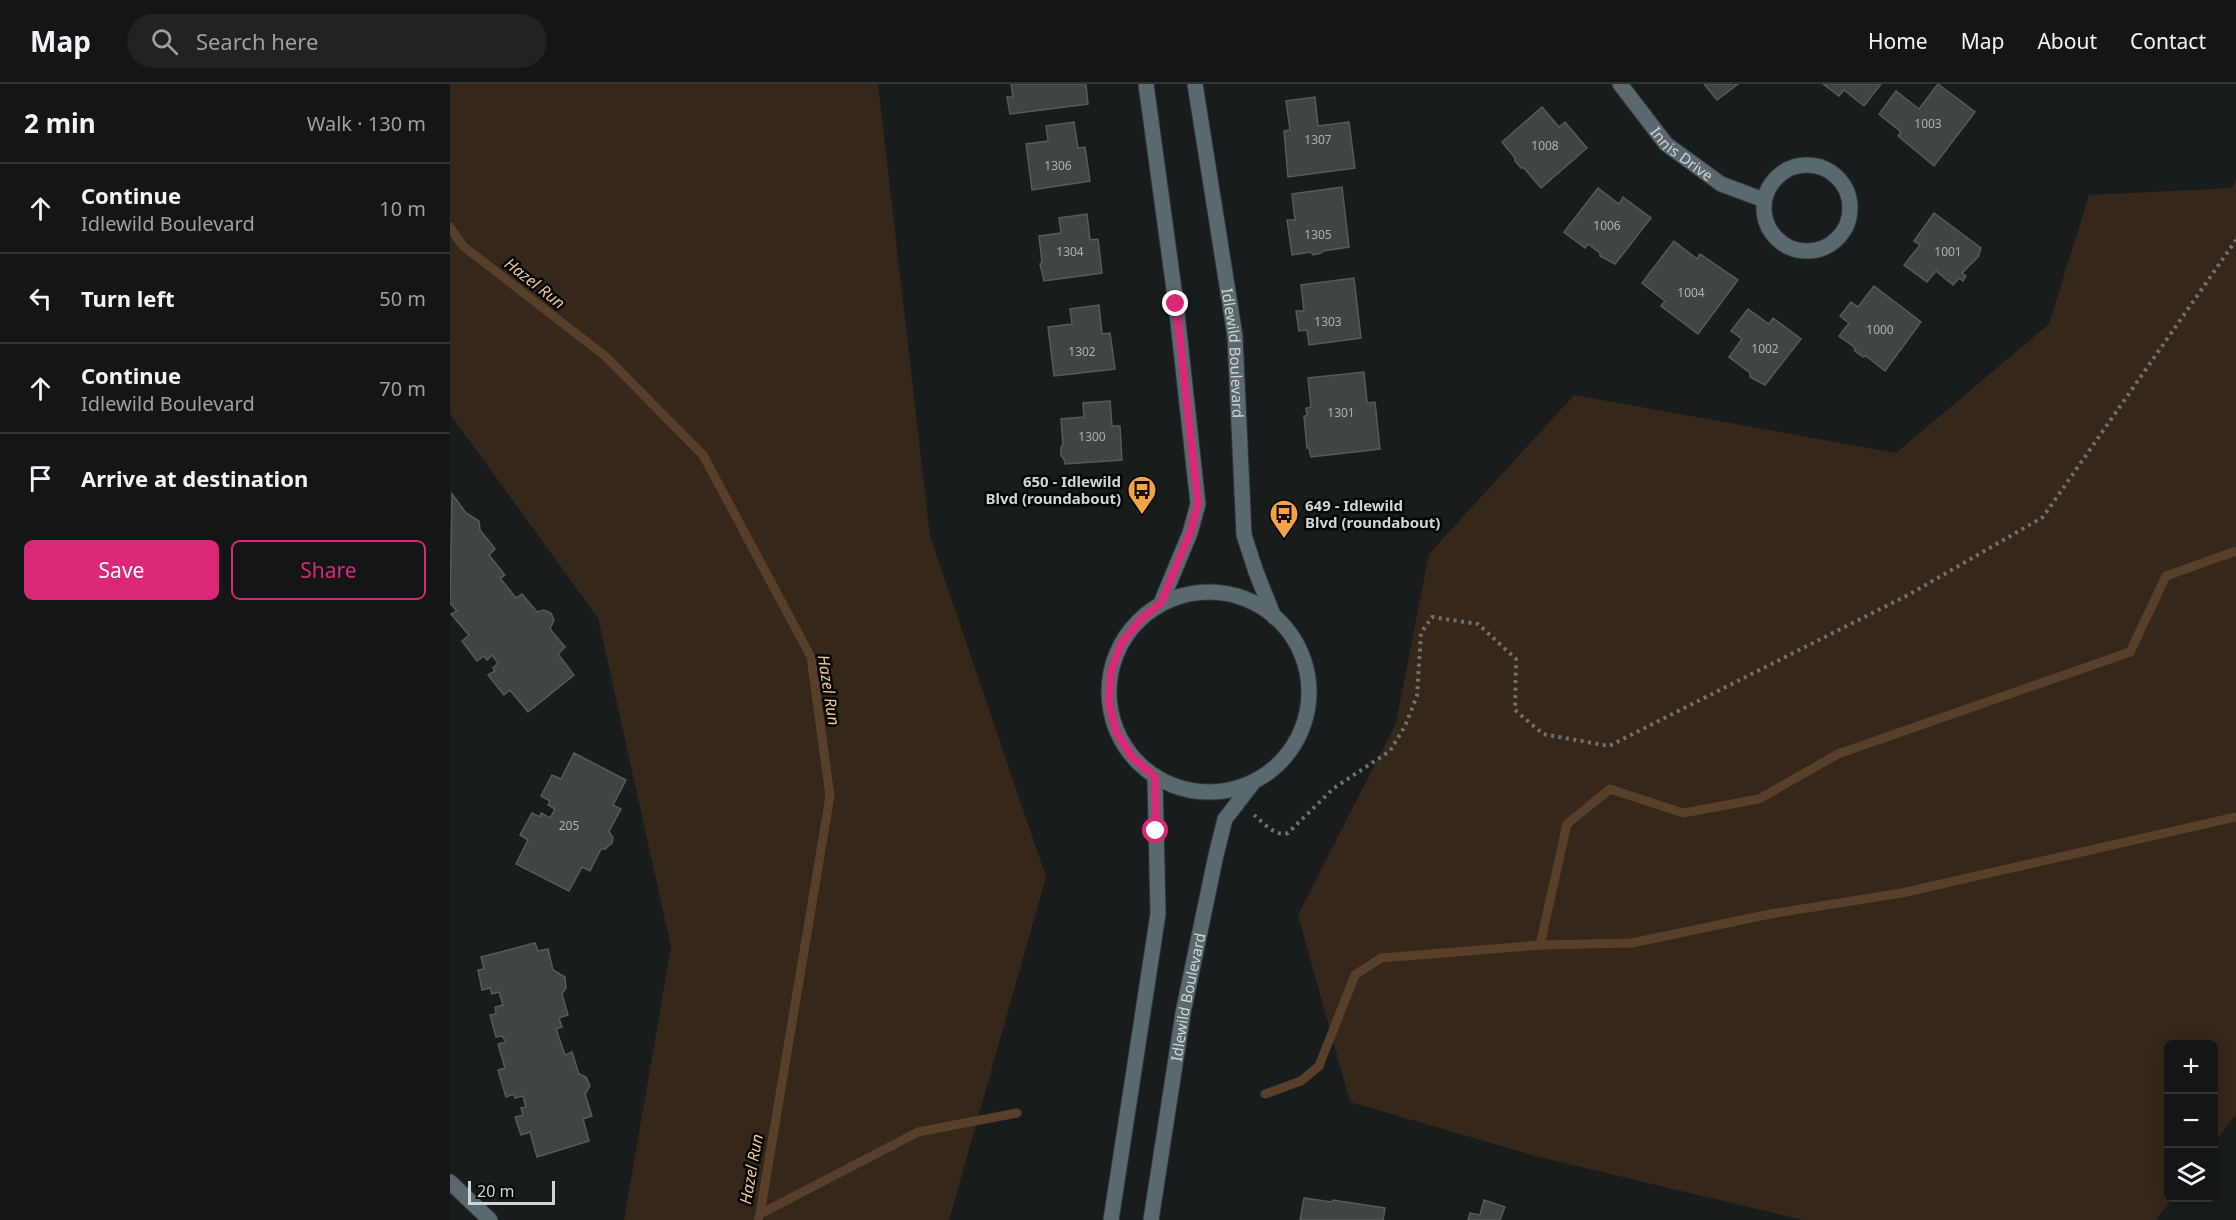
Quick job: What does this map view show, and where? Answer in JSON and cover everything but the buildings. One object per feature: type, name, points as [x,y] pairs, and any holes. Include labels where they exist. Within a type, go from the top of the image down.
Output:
[{"type":"street","points":[[1146,84],[1176,304],[1198,504],[1190,533],[1161,603]]},
{"type":"street","name":"Idlewild Boulevard","points":[[1195,84],[1235,336],[1244,535],[1274,617]]},
{"type":"street","name":"Innis Drive","points":[[1620,84],[1666,144],[1721,184],[1764,200]]},
{"type":"street","points":[[1803,164],[1818,166],[1830,171],[1841,181],[1848,194],[1850,207],[1847,222],[1841,234],[1824,247],[1803,251],[1777,240],[1766,221],[1764,200],[1769,187],[1778,175],[1803,164]]},
{"type":"street","points":[[1219,592],[1247,599],[1274,617],[1294,638],[1307,670],[1309,704],[1300,736],[1280,764],[1251,784],[1219,793],[1185,790],[1155,777],[1132,757],[1116,732],[1109,703],[1111,672],[1121,644],[1140,620],[1161,603],[1191,593],[1219,592]]},
{"type":"street","points":[[1111,1220],[1158,914],[1155,777]]},
{"type":"street","name":"Idlewild Boulevard","points":[[1151,1220],[1184,1013],[1216,855],[1226,819],[1251,784]]},
{"type":"street","points":[[450,1182],[490,1220]]},
{"type":"path","points":[[1254,814],[1275,833],[1281,835],[1288,833],[1334,788],[1390,751],[1405,726],[1417,696],[1421,633],[1432,617],[1478,624],[1516,659],[1515,710],[1543,734],[1609,746],[1910,594],[2043,517],[2236,240]]},
{"type":"shaded area","points":[[450,84],[878,84],[930,536],[1046,877],[949,1220],[624,1220],[671,947],[598,618],[450,414]]},
{"type":"shaded area","points":[[2236,179],[2236,1114],[2218,1139],[2218,1040],[2164,1040],[2164,1202],[2170,1202],[2156,1220],[1803,1220],[1535,1156],[1350,1102],[1298,915],[1396,723],[1429,554],[1574,395],[1896,453],[2049,324],[2089,195],[2232,188]]},
{"type":"waterway","name":"Hazel Run","points":[[450,227],[463,246],[605,356],[703,455],[811,657],[830,796],[758,1220]]},
{"type":"waterway","points":[[1265,1094],[1301,1081],[1319,1066],[1355,975],[1381,958],[1540,945],[1567,824],[1610,789],[1683,813],[1759,799],[1838,754],[2130,652],[2166,576],[2236,551]]},
{"type":"waterway","points":[[1540,945],[1632,943],[1770,914],[1902,893],[2236,817]]},
{"type":"waterway","points":[[760,1214],[918,1132],[1017,1113]]},
{"type":"place","name":"650 - Idlewild Blvd (roundabout)","points":[[1142,516]]},
{"type":"place","name":"649 - Idlewild Blvd (roundabout)","points":[[1284,540]]},
{"type":"route","points":[[1156,831],[1155,777],[1132,757],[1116,732],[1109,703],[1111,672],[1121,644],[1140,620],[1161,603],[1190,533],[1198,504],[1176,304]]}]
